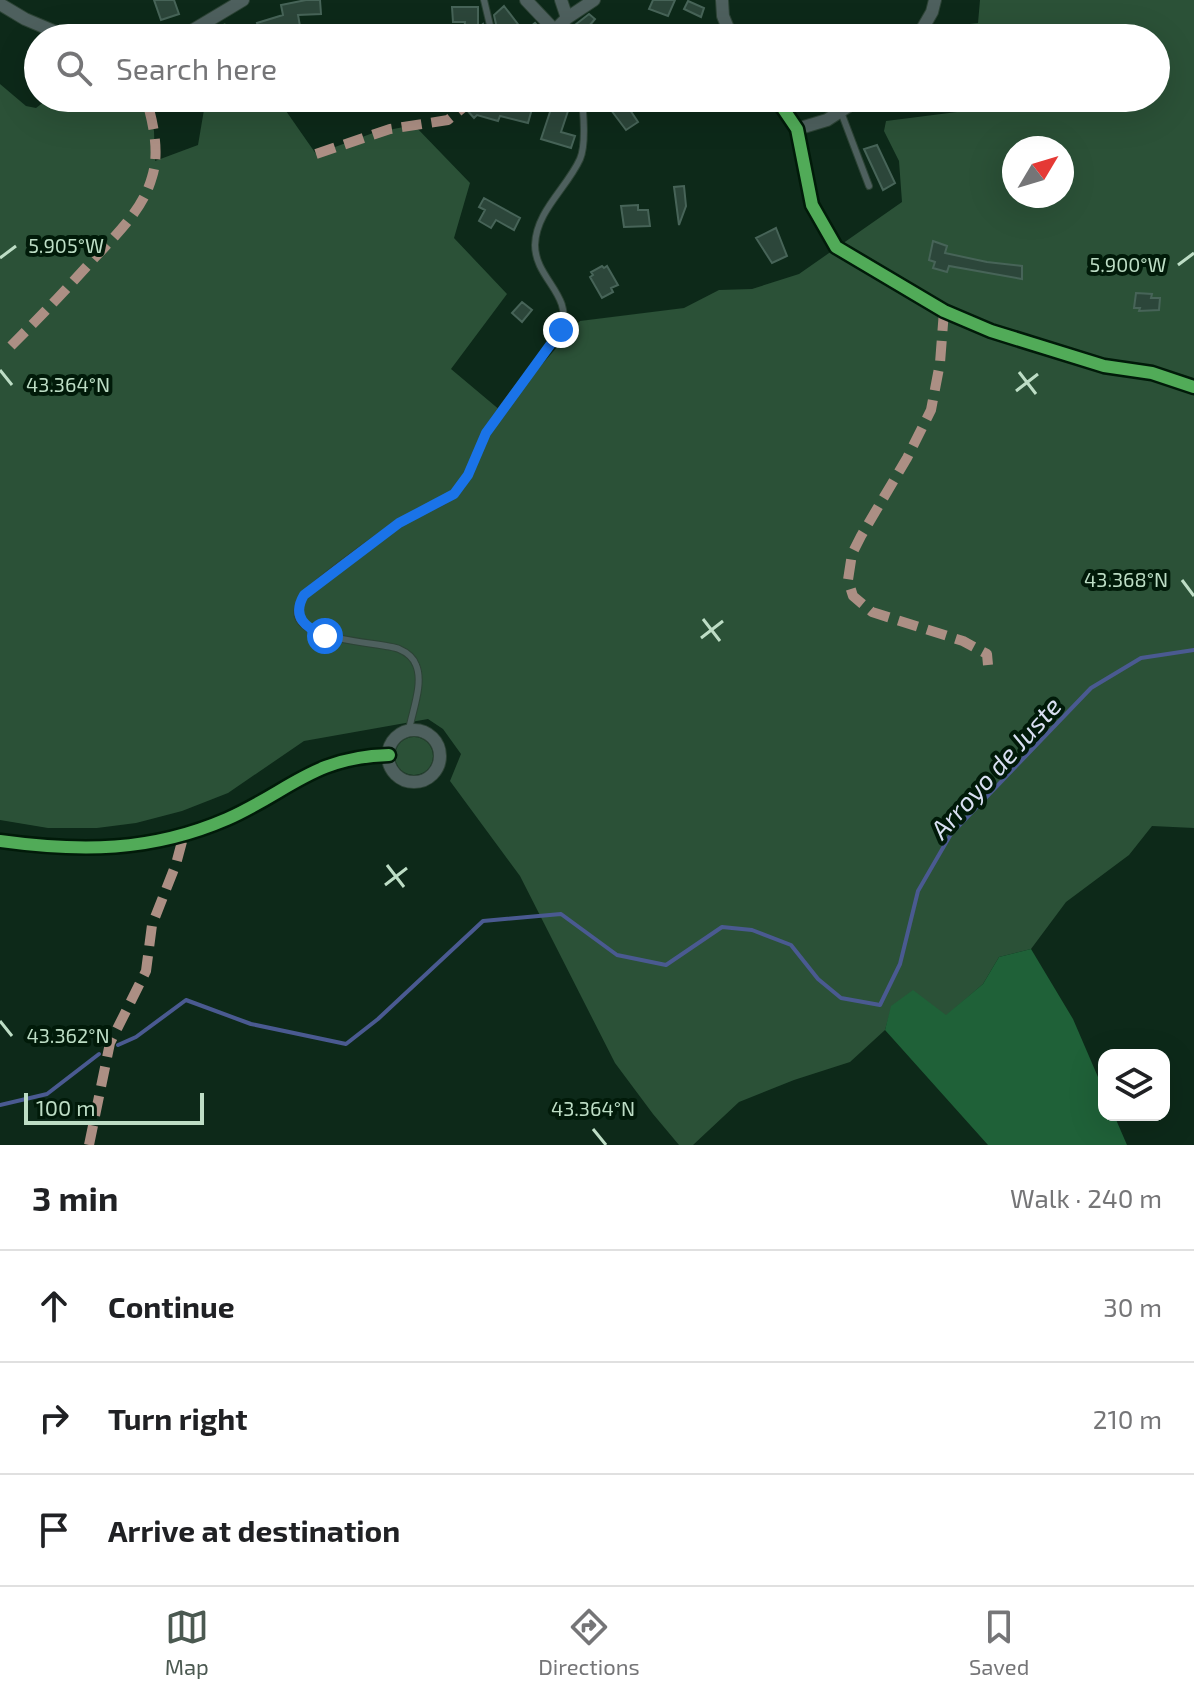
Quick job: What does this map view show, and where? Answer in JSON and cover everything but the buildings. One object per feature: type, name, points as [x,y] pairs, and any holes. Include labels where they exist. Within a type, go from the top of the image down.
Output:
[{"type":"street","points":[[203,24],[243,0]]},
{"type":"street","points":[[526,0],[549,24]]},
{"type":"street","points":[[561,0],[567,18]]},
{"type":"street","points":[[564,24],[567,18],[594,0]]},
{"type":"street","points":[[722,0],[726,24]]},
{"type":"street","points":[[925,24],[935,0]]},
{"type":"street","points":[[0,4],[37,24]]},
{"type":"street","points":[[785,112],[797,129],[812,205],[836,247],[944,311],[991,331],[1088,362],[1152,373],[1194,387]]},
{"type":"street","points":[[797,129],[827,120],[841,112]]},
{"type":"street","points":[[409,730],[429,734],[437,742],[441,757],[438,769],[418,782],[405,780],[393,772],[389,755],[394,740],[409,730]]},
{"type":"street","points":[[0,841],[68,849],[110,848],[158,841],[229,818],[313,770],[359,757],[389,755]]},
{"type":"lane","points":[[484,0],[490,24]]},
{"type":"lane","points":[[409,730],[419,681],[417,666],[410,655],[401,649],[325,636],[303,624],[299,604],[311,588],[399,523],[454,494],[468,475],[486,433],[561,330],[565,319],[564,307],[537,261],[535,244],[548,210],[581,157],[584,112]]},
{"type":"lane","points":[[841,112],[869,186]]},
{"type":"green space","points":[[980,0],[1194,0],[1194,828],[1152,826],[1129,855],[1066,902],[1031,949],[999,957],[983,984],[946,1016],[892,1006],[885,1030],[850,1062],[739,1102],[693,1145],[679,1145],[615,1063],[520,876],[450,781],[461,754],[443,729],[428,719],[304,741],[228,793],[182,811],[136,823],[97,828],[48,828],[0,820],[0,84],[24,104],[24,112],[149,112],[154,131],[155,161],[198,145],[204,112],[287,112],[316,154],[373,133],[414,125],[470,183],[454,238],[507,294],[451,369],[501,411],[580,321],[684,308],[719,290],[752,289],[799,274],[902,202],[899,161],[884,131],[886,121],[957,112],[1170,112],[1170,24],[970,24],[978,23]]},
{"type":"green space","points":[[414,737],[427,743],[433,756],[427,769],[414,775],[401,769],[395,756],[401,743]]},
{"type":"green space","points":[[1031,949],[1073,1019],[1098,1077],[1098,1121],[1117,1121],[1127,1145],[988,1145],[885,1030],[891,1006],[913,990],[946,1015],[983,984],[999,957]]},
{"type":"waterway","name":"Arroyo de Juste","points":[[118,1045],[136,1037],[186,1000],[251,1024],[346,1044],[378,1019],[483,921],[561,914],[617,955],[666,965],[722,927],[752,930],[791,945],[818,979],[841,998],[880,1005],[900,964],[918,891],[951,834],[1091,688],[1141,658],[1194,650]]},
{"type":"waterway","name":"Arroyo de Juste","points":[[0,1105],[47,1094],[99,1054]]},
{"type":"marked path","points":[[11,346],[134,214],[147,190],[154,167],[155,147],[149,112]]},
{"type":"marked path","points":[[316,154],[390,129],[448,120],[458,112]]},
{"type":"marked path","points":[[944,311],[940,363],[931,410],[852,554],[848,580],[853,596],[872,612],[963,641],[987,654],[988,665]]},
{"type":"marked path","points":[[89,1145],[110,1043],[146,971],[152,925],[176,864],[184,834]]},
{"type":"cycle path","points":[[785,112],[797,129],[812,205],[836,247],[944,311],[991,331],[1104,366],[1152,373],[1194,387]]},
{"type":"cycle path","points":[[0,841],[87,848],[171,838],[227,819],[321,769],[363,757],[389,755]]},
{"type":"route","points":[[325,636],[303,624],[299,604],[304,595],[399,523],[454,494],[468,475],[486,433],[561,330]]}]
